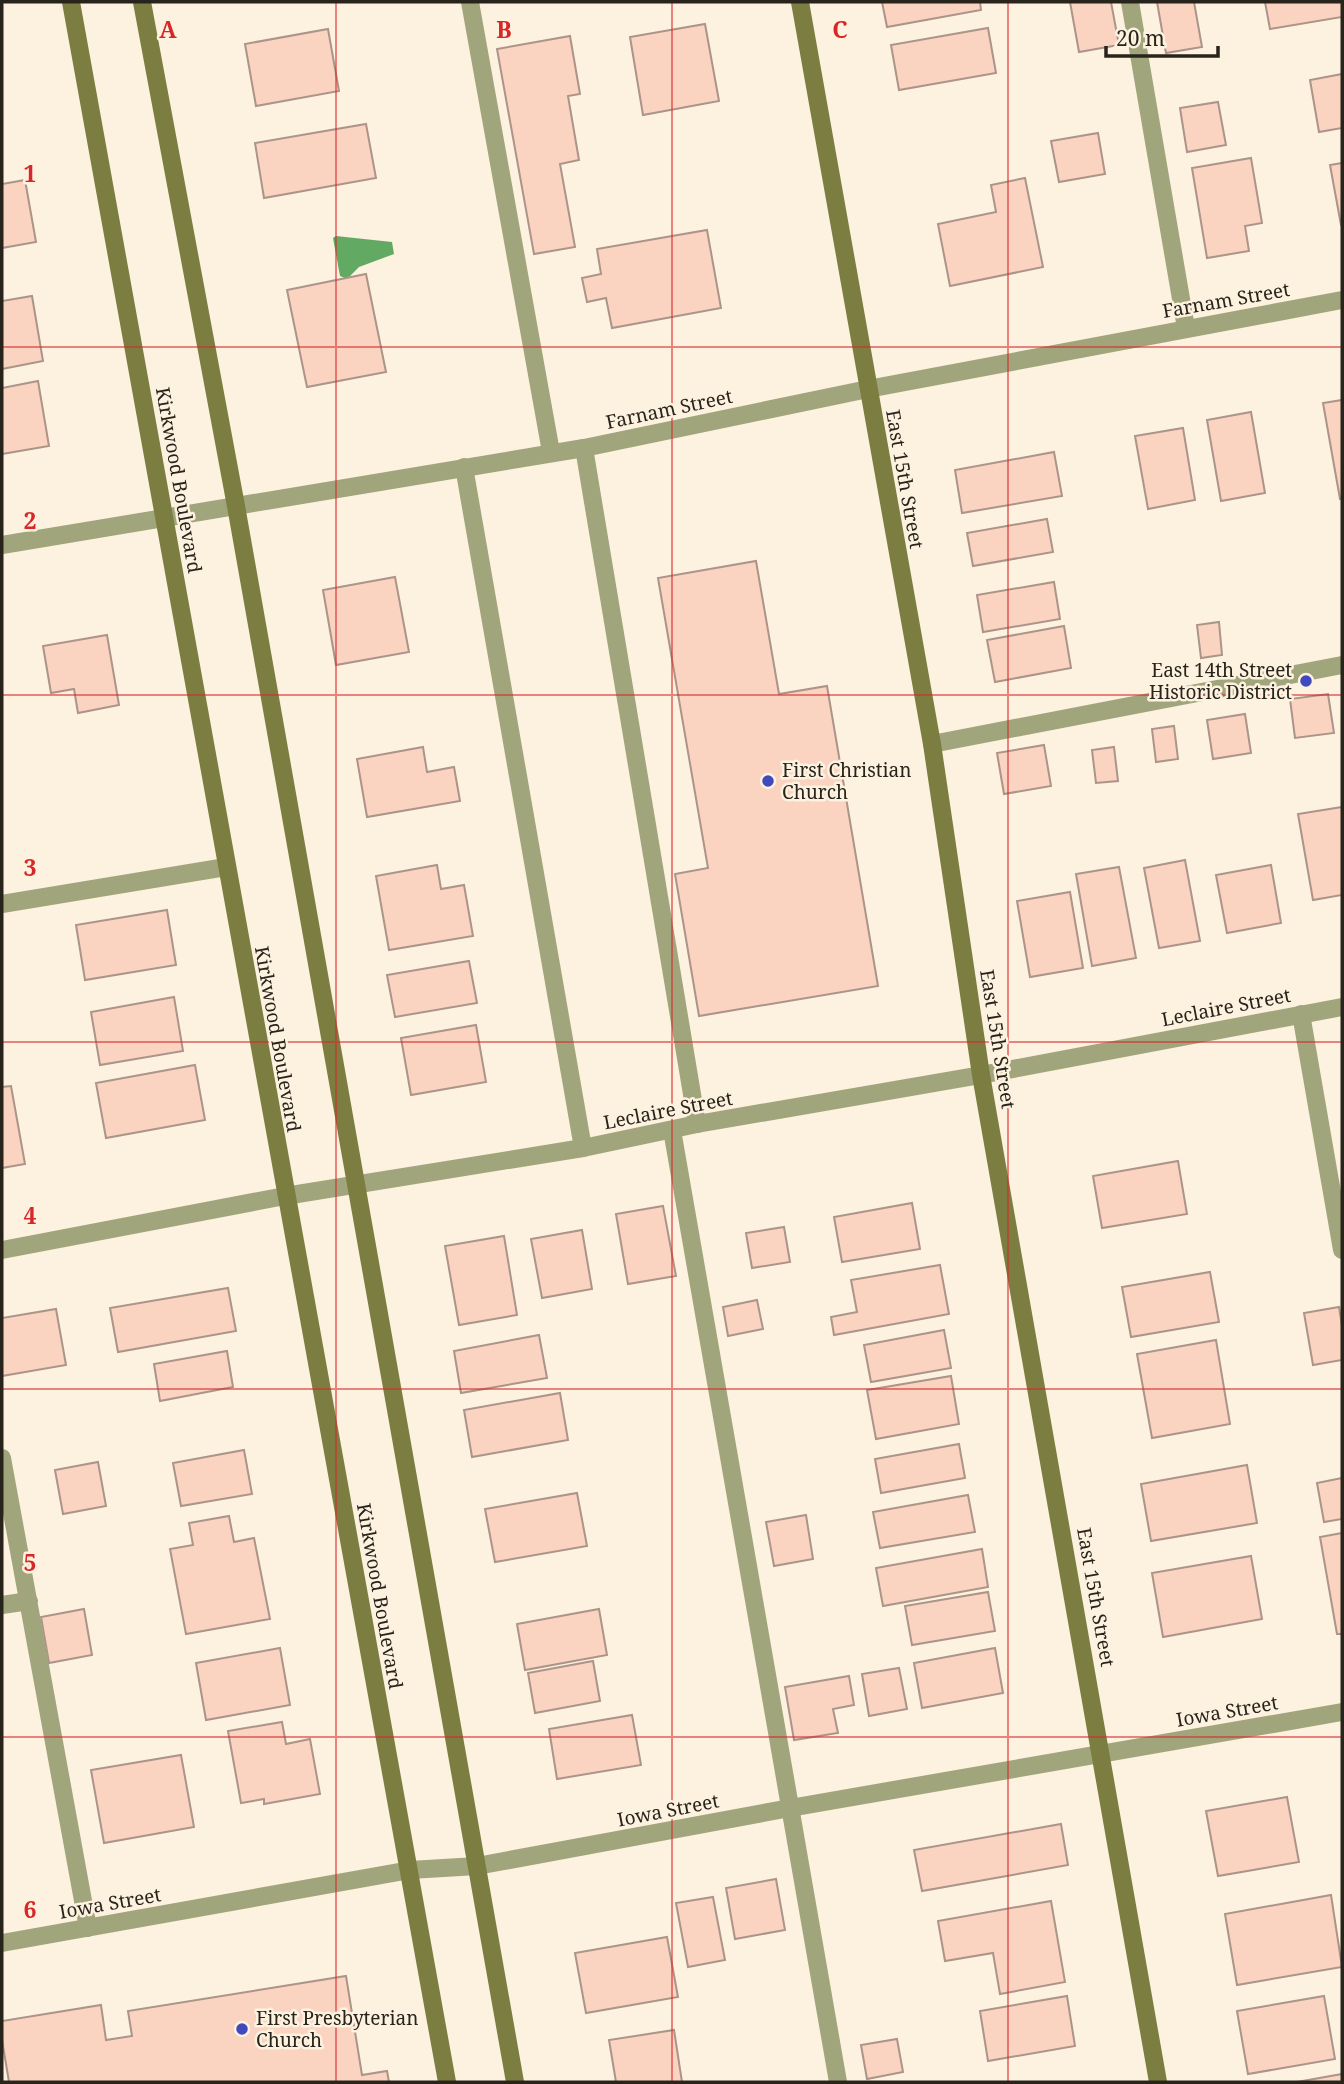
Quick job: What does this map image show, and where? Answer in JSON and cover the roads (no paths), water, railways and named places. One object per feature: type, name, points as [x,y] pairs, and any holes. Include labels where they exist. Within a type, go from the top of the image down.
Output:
[{"type":"street","name":"Kirkwood Boulevard","points":[[71,2],[447,2082]]},
{"type":"street","points":[[142,2],[236,506],[515,2082]]},
{"type":"street","points":[[470,2],[551,453]]},
{"type":"street","name":"East 15th Street","points":[[800,2],[932,744],[981,1075],[1158,2082]]},
{"type":"street","points":[[1130,2],[1186,328]]},
{"type":"street","name":"Farnam Street","points":[[2,545],[584,447],[868,389],[1342,300]]},
{"type":"street","points":[[584,447],[697,1124]]},
{"type":"street","points":[[464,467],[583,1148]]},
{"type":"street","points":[[932,744],[1342,665]]},
{"type":"street","points":[[2,904],[226,867]]},
{"type":"street","name":"Leclaire Street","points":[[2,1250],[285,1196],[583,1148],[697,1124],[981,1075],[1342,1007]]},
{"type":"street","points":[[1301,1014],[1342,1250]]},
{"type":"street","points":[[671,1129],[838,2082]]},
{"type":"street","points":[[2,1458],[88,1928]]},
{"type":"street","points":[[2,1605],[29,1601]]},
{"type":"street","name":"Iowa Street","points":[[2,1943],[410,1870],[477,1866],[790,1808],[1342,1712]]},
{"type":"place","name":"East 14th Street Historic District","points":[[1306,681]]},
{"type":"place","name":"First Christian Church","points":[[768,781]]},
{"type":"place","name":"First Presbyterian Church","points":[[242,2029]]}]
